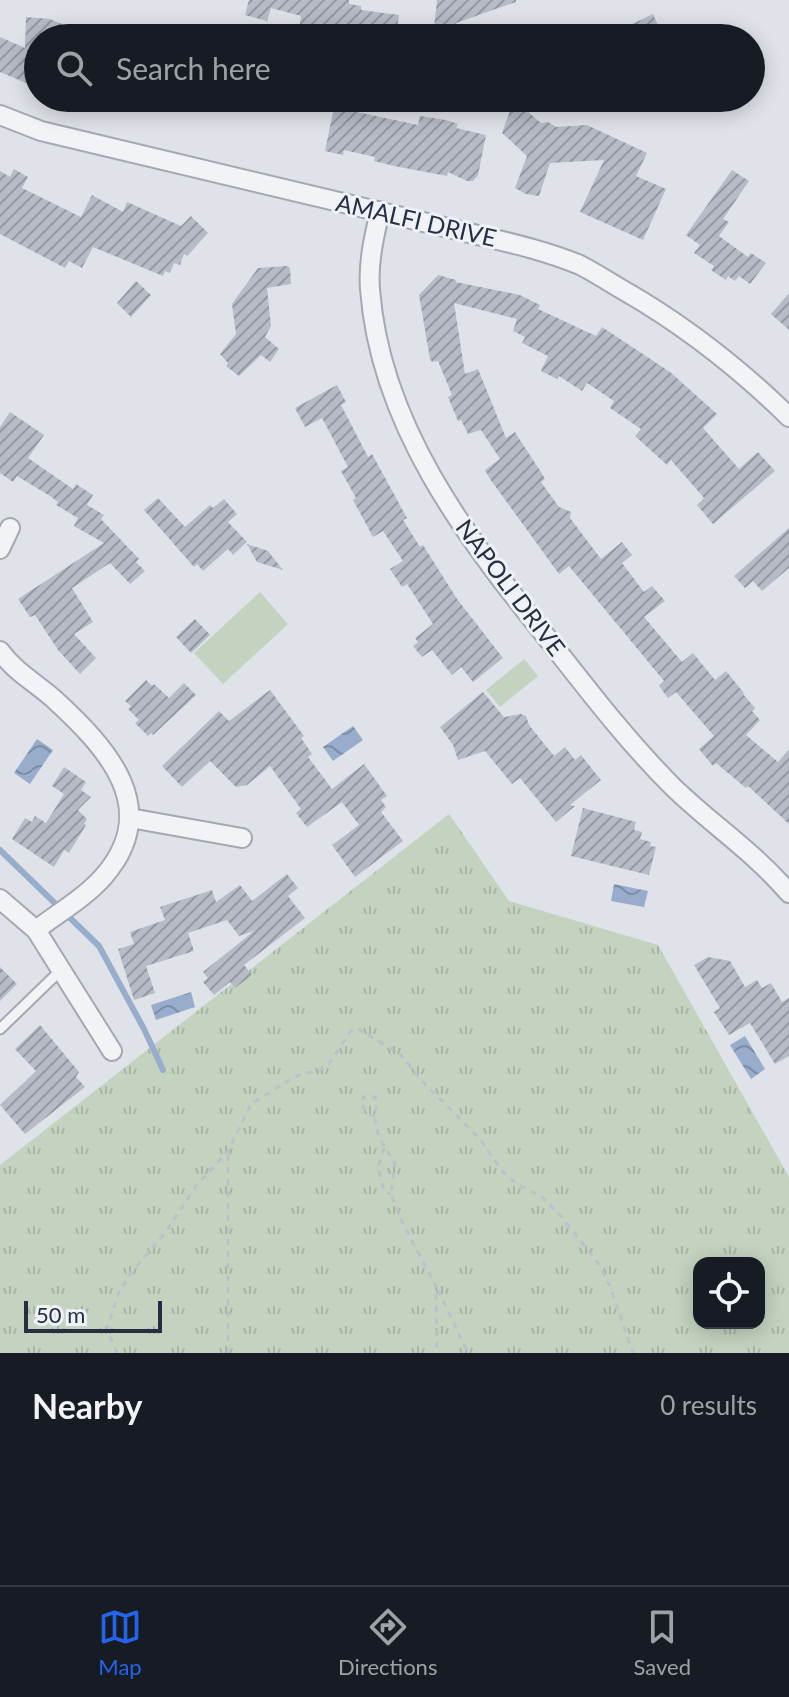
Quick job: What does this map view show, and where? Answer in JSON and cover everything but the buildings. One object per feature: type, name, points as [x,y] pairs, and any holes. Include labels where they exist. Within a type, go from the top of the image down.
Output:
[{"type":"street","name":"AMALFI DRIVE","points":[[0,115],[41,131],[523,246],[581,266],[652,306],[699,339],[749,378],[789,417]]},
{"type":"street","name":"NAPOLI DRIVE","points":[[380,211],[371,249],[370,289],[380,348],[413,442],[438,491],[490,568],[624,735],[675,789],[765,864],[789,893]]},
{"type":"street","points":[[0,549],[10,528]]},
{"type":"street","points":[[0,651],[14,669],[62,707],[115,766],[130,818],[120,854],[102,879],[36,930]]},
{"type":"street","points":[[130,818],[242,838]]},
{"type":"street","points":[[0,899],[36,930],[112,1051]]},
{"type":"lane","points":[[0,1029],[61,970]]},
{"type":"path","points":[[117,1353],[107,1329],[118,1294],[196,1186],[228,1151],[251,1104],[298,1075],[320,1070],[329,1064],[350,1032],[357,1028],[401,1055],[424,1083],[480,1139],[502,1171],[517,1184],[541,1196],[562,1217],[598,1263],[610,1286],[633,1353]]},
{"type":"path","points":[[375,1116],[369,1115],[361,1104],[363,1097],[375,1097],[378,1103],[375,1116],[384,1148],[395,1164],[391,1194],[468,1353]]},
{"type":"path","points":[[384,1148],[378,1167],[384,1191],[391,1194]]},
{"type":"path","points":[[228,1151],[228,1353]]},
{"type":"path","points":[[436,1286],[437,1353]]},
{"type":"green space","points":[[260,592],[288,624],[223,684],[194,653]]},
{"type":"green space","points":[[524,659],[538,676],[500,707],[486,690]]},
{"type":"green space","points":[[449,814],[509,901],[658,945],[789,1177],[789,1353],[0,1353],[0,1165]]},
{"type":"water","points":[[353,726],[363,740],[333,761],[323,747]]},
{"type":"water","points":[[37,739],[53,750],[30,784],[14,773]]},
{"type":"water","points":[[614,884],[648,891],[644,907],[611,901]]},
{"type":"water","points":[[191,992],[195,1007],[156,1020],[151,1005]]},
{"type":"water","points":[[745,1036],[765,1069],[751,1079],[730,1045]]},
{"type":"waterway","points":[[0,850],[99,946],[163,1070]]}]
